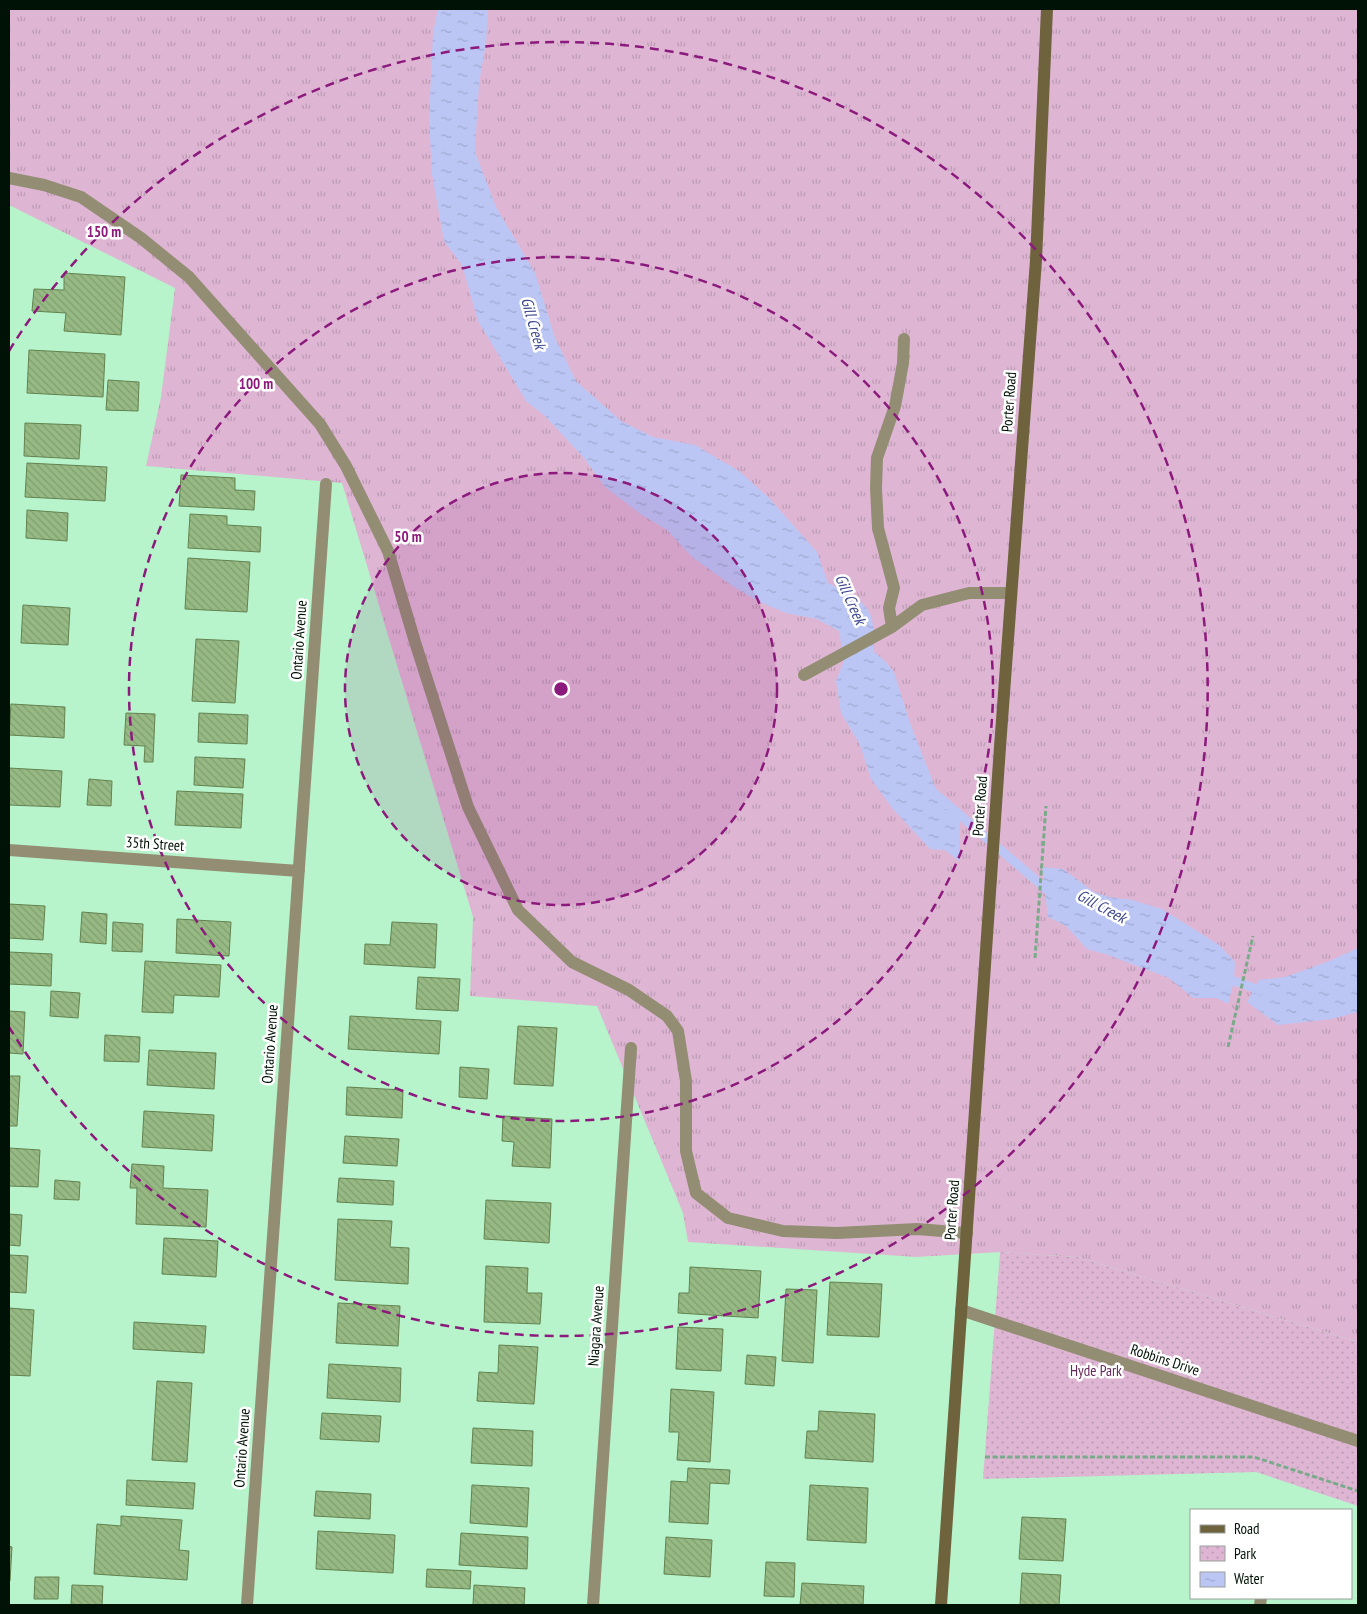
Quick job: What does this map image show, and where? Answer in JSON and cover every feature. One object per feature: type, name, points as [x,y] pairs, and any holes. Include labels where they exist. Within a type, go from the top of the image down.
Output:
[{"type":"main road","name":"Porter Road","points":[[941,1605],[996,805],[1036,260],[1047,9]]},
{"type":"street","points":[[9,178],[44,185],[81,197],[141,238],[189,277],[320,424],[346,466],[388,551],[468,807],[518,910],[572,962],[628,990],[666,1016],[678,1030],[686,1081],[686,1151],[696,1193],[728,1218],[783,1231],[837,1234],[917,1228],[967,1233]]},
{"type":"street","points":[[892,627],[889,608],[894,588],[878,528],[877,458],[895,406],[904,363],[904,339]]},
{"type":"street","name":"Ontario Avenue","points":[[247,1605],[326,484]]},
{"type":"street","points":[[804,675],[892,627],[922,605],[969,593],[1011,594]]},
{"type":"street","name":"35th Street","points":[[9,850],[299,871]]},
{"type":"street","name":"Niagara Avenue","points":[[593,1605],[631,1048]]},
{"type":"street","name":"Robbins Drive","points":[[961,1310],[1358,1441]]},
{"type":"path","points":[[1035,958],[1046,806]]},
{"type":"path","points":[[1228,1047],[1253,936]]},
{"type":"path","points":[[985,1457],[1254,1457],[1358,1491]]},
{"type":"green space","points":[[9,9],[1358,9],[1358,1342],[1077,1257],[1000,1252],[916,1257],[688,1242],[683,1213],[597,1006],[470,996],[473,917],[342,483],[146,466],[161,397],[175,288],[9,205]]},
{"type":"green space","name":"Hyde Park","points":[[1000,1252],[1077,1257],[1358,1342],[1358,1506],[1256,1472],[983,1479]]},
{"type":"water","points":[[438,9],[488,9],[486,43],[479,83],[475,152],[496,207],[535,273],[555,338],[576,381],[621,421],[653,437],[695,445],[739,471],[769,498],[817,552],[828,583],[854,597],[870,613],[873,631],[873,651],[894,672],[910,723],[939,797],[960,815],[959,861],[945,850],[930,849],[892,808],[871,779],[860,745],[841,713],[836,681],[844,661],[839,631],[817,619],[786,613],[758,601],[734,587],[692,557],[667,530],[642,515],[605,487],[584,458],[545,416],[526,401],[478,321],[462,265],[444,241],[432,174],[429,118],[433,33]]},
{"type":"water","points":[[1042,867],[1063,869],[1094,892],[1162,909],[1219,945],[1235,962],[1234,981],[1228,1004],[1217,998],[1193,998],[1169,978],[1087,949],[1066,926],[1048,917]]},
{"type":"water","points":[[1358,948],[1358,1012],[1331,1019],[1278,1025],[1247,1002],[1259,980],[1285,977],[1327,962]]},
{"type":"building","points":[[64,273],[125,277],[121,335],[64,331],[66,313],[32,311],[34,289],[64,290]]},
{"type":"building","points":[[29,350],[105,354],[103,397],[27,393]]},
{"type":"building","points":[[108,380],[139,382],[138,411],[106,410]]},
{"type":"building","points":[[25,423],[81,425],[79,459],[24,456]]},
{"type":"building","points":[[27,463],[107,467],[105,501],[25,497]]},
{"type":"building","points":[[181,475],[235,478],[235,490],[255,491],[254,510],[179,506]]},
{"type":"building","points":[[27,510],[68,513],[67,541],[26,538]]},
{"type":"building","points":[[190,514],[227,516],[227,525],[261,527],[260,552],[188,548]]},
{"type":"building","points":[[188,558],[250,562],[247,612],[185,609]]},
{"type":"building","points":[[23,605],[70,608],[68,645],[21,643]]},
{"type":"building","points":[[196,639],[239,641],[235,703],[192,701]]},
{"type":"building","points":[[11,704],[65,707],[64,738],[9,735]]},
{"type":"building","points":[[126,713],[155,714],[153,762],[144,762],[145,746],[124,745]]},
{"type":"building","points":[[199,713],[248,715],[247,744],[198,742]]},
{"type":"building","points":[[195,757],[245,759],[243,788],[194,785]]},
{"type":"building","points":[[9,768],[62,771],[60,807],[9,805]]},
{"type":"building","points":[[89,779],[112,781],[111,806],[87,805]]},
{"type":"building","points":[[177,791],[243,794],[241,828],[175,825]]},
{"type":"building","points":[[9,904],[45,906],[43,940],[9,938]]},
{"type":"building","points":[[82,912],[107,914],[106,944],[80,942]]},
{"type":"building","points":[[177,919],[231,922],[229,956],[176,953]]},
{"type":"building","points":[[113,922],[143,924],[142,952],[112,951]]},
{"type":"building","points":[[392,922],[437,924],[435,968],[364,964],[365,944],[390,945]]},
{"type":"building","points":[[9,952],[52,954],[51,986],[9,984]]},
{"type":"building","points":[[145,961],[221,965],[219,997],[174,995],[173,1013],[142,1012]]},
{"type":"building","points":[[418,977],[460,979],[458,1011],[416,1009]]},
{"type":"building","points":[[51,991],[80,993],[78,1018],[50,1016]]},
{"type":"building","points":[[9,1011],[25,1012],[23,1054],[9,1053]]},
{"type":"building","points":[[350,1016],[441,1021],[439,1054],[348,1049]]},
{"type":"building","points":[[518,1026],[557,1028],[553,1086],[514,1084]]},
{"type":"building","points":[[105,1035],[140,1037],[139,1062],[104,1061]]},
{"type":"building","points":[[149,1050],[216,1053],[214,1089],[147,1085]]},
{"type":"building","points":[[460,1067],[489,1069],[487,1099],[459,1097]]},
{"type":"building","points":[[9,1076],[20,1076],[17,1126],[9,1126]]},
{"type":"building","points":[[347,1087],[403,1090],[402,1118],[346,1115]]},
{"type":"building","points":[[144,1111],[214,1115],[212,1151],[142,1147]]},
{"type":"building","points":[[503,1116],[552,1119],[550,1168],[512,1166],[514,1142],[502,1141]]},
{"type":"building","points":[[345,1136],[399,1139],[397,1166],[343,1163]]},
{"type":"building","points":[[9,1148],[40,1150],[38,1187],[9,1186]]},
{"type":"building","points":[[132,1164],[164,1166],[163,1188],[208,1190],[206,1227],[136,1224],[137,1188],[130,1188]]},
{"type":"building","points":[[339,1178],[394,1181],[393,1205],[337,1202]]},
{"type":"building","points":[[55,1180],[80,1182],[79,1200],[54,1199]]},
{"type":"building","points":[[486,1200],[551,1203],[549,1243],[484,1239]]},
{"type":"building","points":[[9,1214],[22,1215],[20,1246],[9,1245]]},
{"type":"building","points":[[338,1219],[392,1221],[390,1247],[409,1248],[408,1284],[335,1280]]},
{"type":"building","points":[[164,1238],[218,1241],[216,1277],[162,1274]]},
{"type":"building","points":[[9,1255],[28,1256],[26,1293],[9,1292]]},
{"type":"building","points":[[486,1266],[528,1268],[527,1293],[542,1293],[540,1324],[484,1322]]},
{"type":"building","points":[[690,1267],[761,1271],[758,1318],[678,1313],[679,1293],[689,1293]]},
{"type":"building","points":[[830,1282],[882,1284],[879,1337],[827,1335]]},
{"type":"building","points":[[786,1289],[817,1290],[813,1363],[782,1361]]},
{"type":"building","points":[[338,1303],[400,1306],[398,1346],[336,1343]]},
{"type":"building","points":[[9,1308],[34,1310],[30,1376],[9,1375]]},
{"type":"building","points":[[134,1322],[206,1326],[204,1353],[133,1349]]},
{"type":"building","points":[[678,1327],[723,1329],[721,1371],[676,1369]]},
{"type":"building","points":[[499,1345],[538,1347],[534,1404],[477,1401],[479,1372],[498,1373]]},
{"type":"building","points":[[747,1355],[776,1357],[774,1386],[745,1384]]},
{"type":"building","points":[[329,1364],[401,1368],[400,1402],[327,1398]]},
{"type":"building","points":[[157,1381],[192,1383],[187,1462],[152,1460]]},
{"type":"building","points":[[671,1389],[714,1392],[710,1462],[677,1460],[679,1432],[669,1432]]},
{"type":"building","points":[[819,1411],[875,1414],[873,1462],[805,1458],[807,1431],[818,1431]]},
{"type":"building","points":[[322,1413],[381,1416],[379,1442],[320,1439]]},
{"type":"building","points":[[473,1428],[533,1431],[532,1466],[471,1463]]},
{"type":"building","points":[[688,1468],[730,1470],[729,1484],[710,1483],[708,1524],[669,1522],[671,1481],[687,1482]]},
{"type":"building","points":[[127,1480],[195,1483],[193,1509],[126,1505]]},
{"type":"building","points":[[472,1485],[529,1488],[527,1527],[470,1523]]},
{"type":"building","points":[[810,1485],[868,1488],[866,1543],[807,1540]]},
{"type":"building","points":[[316,1491],[371,1494],[370,1519],[314,1516]]},
{"type":"building","points":[[121,1516],[182,1520],[179,1550],[189,1551],[187,1580],[94,1574],[97,1524],[121,1526]]},
{"type":"building","points":[[1022,1517],[1066,1519],[1063,1561],[1019,1559]]},
{"type":"building","points":[[318,1531],[395,1535],[393,1573],[316,1569]]},
{"type":"building","points":[[461,1533],[528,1537],[527,1569],[459,1565]]},
{"type":"building","points":[[666,1537],[712,1540],[710,1577],[664,1574]]},
{"type":"building","points":[[9,1546],[12,1547],[10,1581],[9,1581]]},
{"type":"building","points":[[766,1562],[795,1563],[794,1597],[764,1596]]},
{"type":"building","points":[[427,1569],[471,1571],[470,1589],[426,1587]]},
{"type":"building","points":[[1022,1573],[1061,1575],[1059,1605],[1020,1605]]},
{"type":"building","points":[[35,1577],[59,1577],[58,1599],[34,1599]]},
{"type":"building","points":[[802,1583],[864,1586],[863,1605],[800,1605]]},
{"type":"building","points":[[72,1585],[103,1586],[102,1605],[71,1605]]},
{"type":"building","points":[[474,1585],[525,1588],[524,1605],[473,1605]]},
{"type":"waterway","name":"Gill Creek","points":[[933,792],[1052,894]]},
{"type":"waterway","name":"Gill Creek","points":[[1223,977],[1265,992]]}]
